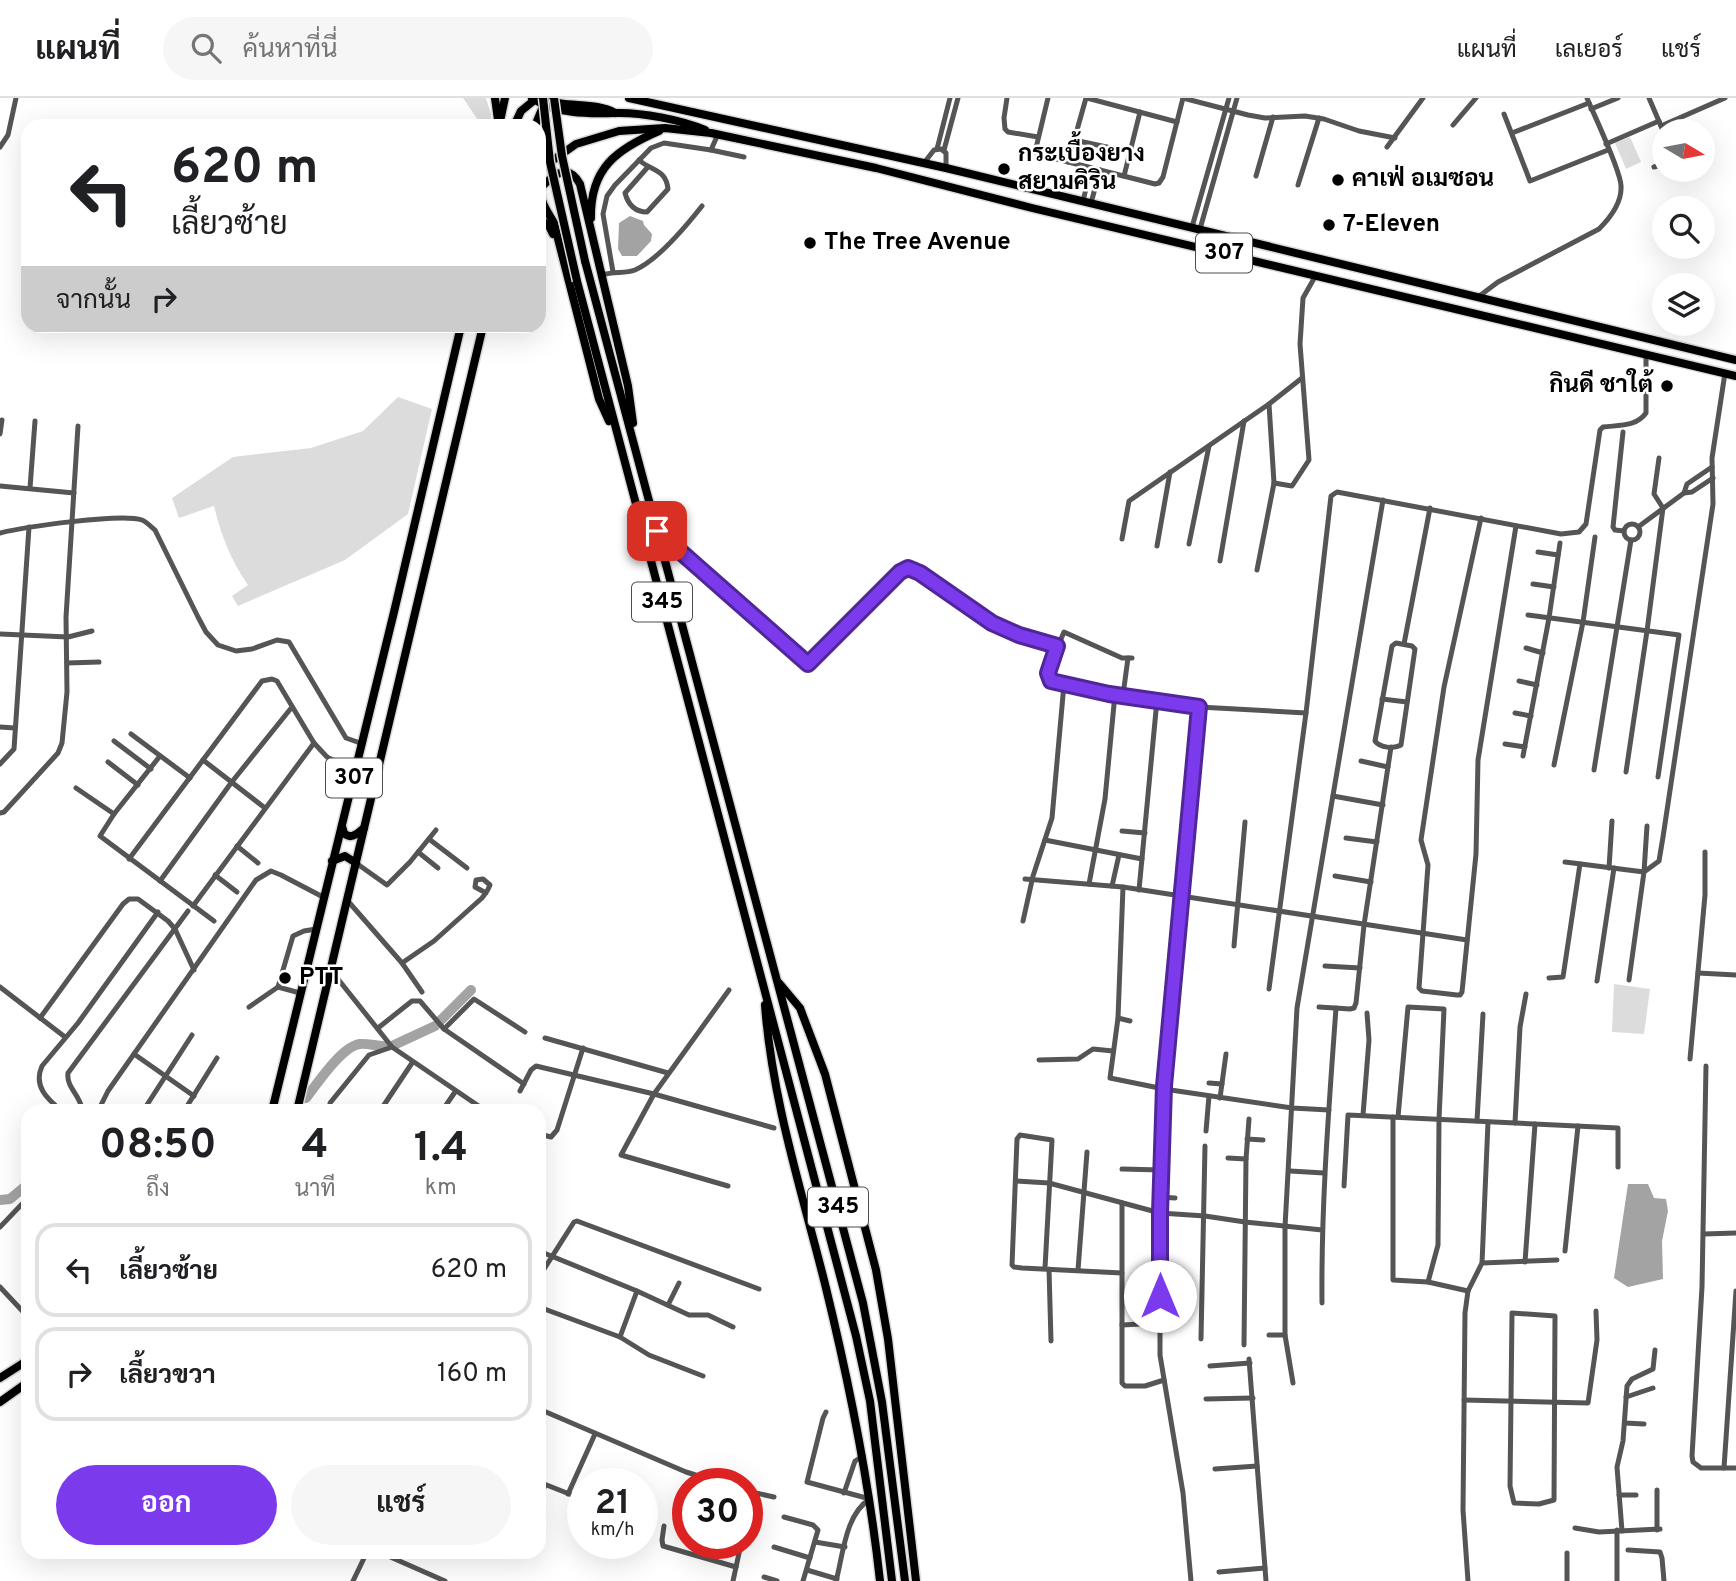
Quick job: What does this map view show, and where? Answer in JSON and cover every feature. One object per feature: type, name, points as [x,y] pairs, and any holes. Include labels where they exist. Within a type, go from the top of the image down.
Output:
[{"type":"main road","points":[[495,98],[497,119]]},
{"type":"main road","points":[[500,119],[505,98]]},
{"type":"main road","points":[[576,98],[585,106]]},
{"type":"main road","name":"307","points":[[629,98],[946,168],[1736,360]]},
{"type":"main road","points":[[534,119],[535,109],[541,99]]},
{"type":"main road","points":[[517,119],[521,111],[541,99],[603,108],[615,113]]},
{"type":"main road","name":"307","points":[[541,99],[601,115],[615,113],[656,117],[695,125],[715,133],[876,168],[1736,376]]},
{"type":"main road","name":"345","points":[[541,99],[562,156],[585,261],[853,1265],[882,1402],[905,1581]]},
{"type":"main road","name":"345","points":[[541,99],[544,119]]},
{"type":"main road","points":[[546,165],[564,151],[596,137],[619,131],[665,128],[715,133]]},
{"type":"main road","points":[[592,227],[593,194],[604,168],[633,142],[665,128]]},
{"type":"main road","name":"345","points":[[546,134],[550,162],[617,439],[756,954],[769,1021],[839,1266],[870,1401],[892,1581]]},
{"type":"main road","points":[[546,183],[561,171],[568,171],[575,175],[580,184],[628,386],[638,460]]},
{"type":"main road","points":[[546,206],[554,223],[556,240],[599,399],[617,439]]},
{"type":"main road","points":[[546,224],[556,240]]},
{"type":"main road","points":[[1376,289],[1380,274]]},
{"type":"main road","name":"307","points":[[274,1104],[363,744],[459,333]]},
{"type":"main road","name":"307","points":[[299,1104],[481,333]]},
{"type":"main road","points":[[341,825],[349,837],[364,828]]},
{"type":"main road","points":[[332,861],[345,856],[356,863]]},
{"type":"main road","points":[[777,980],[800,1008],[834,1101],[876,1270],[887,1328],[916,1581]]},
{"type":"main road","points":[[769,1021],[780,1109],[853,1401],[870,1499],[880,1581]]},
{"type":"main road","points":[[0,1378],[21,1364]]},
{"type":"main road","points":[[0,1402],[21,1387]]},
{"type":"main road","points":[[893,1485],[908,1500]]},
{"type":"main road","points":[[877,1551],[885,1518]]},
{"type":"street","points":[[0,148],[8,135],[16,98]]},
{"type":"street","points":[[924,163],[937,149],[950,98]]},
{"type":"street","points":[[946,168],[944,150],[958,98]]},
{"type":"street","points":[[1007,98],[1005,129],[1008,132],[1038,137]]},
{"type":"street","points":[[1048,98],[1038,137],[1037,154],[1155,184],[1162,181],[1183,98],[1233,112],[1273,117],[1319,118],[1359,131],[1395,138]]},
{"type":"street","points":[[1068,162],[1086,98],[1177,122]]},
{"type":"street","points":[[1196,228],[1229,98]]},
{"type":"street","points":[[1196,228],[1237,98]]},
{"type":"street","points":[[1387,148],[1423,98]]},
{"type":"street","points":[[1453,125],[1476,98]]},
{"type":"street","points":[[1511,133],[1589,103],[1618,98]]},
{"type":"street","points":[[1650,98],[1658,119]]},
{"type":"street","points":[[1671,119],[1709,101],[1725,98]]},
{"type":"street","points":[[1476,298],[1498,282],[1599,229],[1617,204],[1622,189],[1621,182],[1589,103]]},
{"type":"street","points":[[1124,176],[1140,112]]},
{"type":"street","points":[[1504,114],[1530,181],[1652,127]]},
{"type":"street","points":[[1256,176],[1273,117]]},
{"type":"street","points":[[1298,185],[1319,118]]},
{"type":"street","points":[[711,150],[715,133]]},
{"type":"street","points":[[1074,140],[1130,152]]},
{"type":"street","points":[[613,272],[603,214],[607,196],[651,148],[664,143],[744,157]]},
{"type":"street","points":[[937,149],[944,150]]},
{"type":"street","points":[[615,185],[625,193],[634,208],[647,212],[668,189],[667,180],[662,172],[647,168],[639,160]]},
{"type":"street","points":[[625,193],[647,168]]},
{"type":"street","points":[[1087,202],[1091,168]]},
{"type":"street","points":[[1087,202],[1100,170]]},
{"type":"street","points":[[602,275],[636,270],[668,245],[702,206]]},
{"type":"street","points":[[1274,483],[1292,486],[1310,460],[1300,344],[1303,298],[1317,275]]},
{"type":"street","points":[[1269,989],[1306,713],[1331,496],[1337,492],[1571,534],[1583,529],[1586,524],[1600,430],[1603,427],[1633,424],[1646,413],[1646,354]]},
{"type":"street","points":[[1565,862],[1644,872],[1659,861],[1713,503],[1713,446],[1725,373]]},
{"type":"street","points":[[1122,540],[1129,501],[1302,378]]},
{"type":"street","points":[[1256,570],[1274,483],[1269,404]]},
{"type":"street","points":[[0,434],[2,420]]},
{"type":"street","points":[[30,488],[35,421]]},
{"type":"street","points":[[1220,561],[1244,421]]},
{"type":"street","points":[[0,813],[4,812],[61,749],[67,692],[66,617],[78,426]]},
{"type":"street","points":[[1623,432],[1613,527],[1615,530],[1624,531]]},
{"type":"street","points":[[1189,544],[1209,446]]},
{"type":"street","points":[[1626,772],[1663,509],[1654,494],[1659,458]]},
{"type":"street","points":[[1684,493],[1687,484],[1712,467]]},
{"type":"street","points":[[1157,546],[1170,472]]},
{"type":"street","points":[[1638,527],[1684,493],[1692,492],[1713,478]]},
{"type":"street","points":[[0,486],[74,493]]},
{"type":"street","points":[[1293,1383],[1285,1335],[1285,1227],[1297,1009],[1383,500]]},
{"type":"street","points":[[1404,644],[1430,508]]},
{"type":"street","points":[[1481,518],[1444,687],[1421,840],[1428,864],[1419,988],[1422,991],[1460,995],[1478,820],[1478,760],[1516,526]]},
{"type":"street","points":[[0,533],[73,522],[144,520],[155,530],[206,632],[218,645],[236,651],[252,649],[276,640],[289,642],[346,738],[363,744]]},
{"type":"street","points":[[1624,531],[1626,526],[1631,524],[1638,527]]},
{"type":"street","points":[[0,764],[14,749],[29,527]]},
{"type":"street","points":[[1631,540],[1639,536],[1638,527]]},
{"type":"street","points":[[657,531],[808,664],[900,572],[908,568],[920,573],[992,623],[1019,635],[1057,646]]},
{"type":"street","points":[[1624,531],[1631,540]]},
{"type":"street","points":[[1554,765],[1583,622],[1595,537]]},
{"type":"street","points":[[1594,770],[1631,540]]},
{"type":"street","points":[[1523,756],[1560,543]]},
{"type":"street","points":[[1538,552],[1558,555]]},
{"type":"street","points":[[1533,584],[1554,587]]},
{"type":"street","points":[[1528,615],[1679,635],[1658,777]]},
{"type":"street","points":[[0,634],[68,638],[92,631]]},
{"type":"street","points":[[1123,695],[1130,658],[1109,653],[1064,632],[1048,673],[1051,681],[1115,694],[1199,707],[1306,713]]},
{"type":"street","points":[[1396,643],[1404,644],[1415,649],[1401,745],[1391,747],[1375,741],[1392,646],[1396,643]]},
{"type":"street","points":[[1525,648],[1543,653]]},
{"type":"street","points":[[66,663],[99,662]]},
{"type":"street","points":[[129,859],[262,681],[277,681],[314,743],[327,757],[356,772]]},
{"type":"street","points":[[1519,681],[1536,685]]},
{"type":"street","points":[[1023,921],[1053,808],[1064,684]]},
{"type":"street","points":[[1089,884],[1105,799],[1115,694]]},
{"type":"street","points":[[1382,699],[1407,702]]},
{"type":"street","points":[[1139,890],[1157,700]]},
{"type":"street","points":[[1191,1581],[1183,1493],[1160,1355],[1160,1197],[1164,1089],[1199,707]]},
{"type":"street","points":[[160,881],[231,783],[292,708]]},
{"type":"street","points":[[1515,713],[1531,716]]},
{"type":"street","points":[[0,727],[15,728]]},
{"type":"street","points":[[131,734],[190,778]]},
{"type":"street","points":[[114,741],[150,769]]},
{"type":"street","points":[[80,1104],[68,1083],[68,1073],[314,743]]},
{"type":"street","points":[[1505,744],[1525,747]]},
{"type":"street","points":[[1319,1007],[1354,1008],[1391,747]]},
{"type":"street","points":[[160,756],[100,836],[160,881],[190,909],[214,921]]},
{"type":"street","points":[[203,760],[265,808]]},
{"type":"street","points":[[1361,761],[1388,767]]},
{"type":"street","points":[[108,762],[138,785]]},
{"type":"street","points":[[76,788],[114,814]]},
{"type":"street","points":[[1334,796],[1382,805]]},
{"type":"street","points":[[1597,981],[1611,868],[1612,821]]},
{"type":"street","points":[[1234,946],[1245,822]]},
{"type":"street","points":[[1629,980],[1644,872],[1647,826]]},
{"type":"street","points":[[356,863],[387,885],[436,830]]},
{"type":"street","points":[[1122,831],[1145,833]]},
{"type":"street","points":[[1346,838],[1377,842]]},
{"type":"street","points":[[429,839],[467,868]]},
{"type":"street","points":[[1045,841],[1142,859]]},
{"type":"street","points":[[237,846],[258,863]]},
{"type":"street","points":[[418,852],[438,868]]},
{"type":"street","points":[[1690,1059],[1705,895],[1705,852]]},
{"type":"street","points":[[1112,886],[1119,855]]},
{"type":"street","points":[[1549,978],[1563,977],[1580,864]]},
{"type":"street","points":[[102,1104],[256,880],[271,872],[281,874],[323,897]]},
{"type":"street","points":[[215,875],[237,892]]},
{"type":"street","points":[[1335,876],[1371,882]]},
{"type":"street","points":[[1025,878],[1124,887],[1467,940]]},
{"type":"street","points":[[1124,887],[1118,1018],[1110,1078],[1220,1098],[1329,1110]]},
{"type":"street","points":[[402,963],[434,941],[470,911],[486,893]]},
{"type":"street","points":[[40,1018],[129,899],[138,899],[158,912],[175,929],[194,970]]},
{"type":"street","points":[[347,900],[402,963],[422,992]]},
{"type":"street","points":[[55,1104],[42,1090],[39,1079],[42,1066],[158,912]]},
{"type":"street","points":[[249,1007],[278,987],[293,936],[316,929]]},
{"type":"street","points":[[1325,966],[1360,968]]},
{"type":"street","points":[[330,970],[392,1047],[474,1104]]},
{"type":"street","points":[[1698,973],[1736,975]]},
{"type":"street","points":[[0,987],[65,1037]]},
{"type":"street","points":[[278,987],[300,993]]},
{"type":"street","points":[[728,1185],[621,1156],[654,1094],[729,990]]},
{"type":"street","points":[[1515,1123],[1520,1027],[1526,994]]},
{"type":"street","points":[[444,1029],[474,999],[525,1032]]},
{"type":"street","points":[[378,1028],[417,1001],[422,1003],[444,1029],[524,1084]]},
{"type":"street","points":[[1427,1282],[1438,1245],[1439,1119],[1444,1009],[1408,1007],[1396,1117],[1393,1280],[1427,1282],[1468,1291]]},
{"type":"street","points":[[1322,1303],[1324,1173],[1336,1008]]},
{"type":"street","points":[[1363,1115],[1367,1013]]},
{"type":"street","points":[[1477,1121],[1483,1014]]},
{"type":"street","points":[[1118,1018],[1130,1020]]},
{"type":"street","points":[[147,1104],[192,1034]]},
{"type":"street","points":[[545,1038],[668,1073]]},
{"type":"street","points":[[330,1102],[369,1055],[392,1047]]},
{"type":"street","points":[[546,1136],[554,1136],[583,1048]]},
{"type":"street","points":[[1039,1060],[1078,1059],[1093,1049],[1113,1051]]},
{"type":"street","points":[[134,1054],[194,1096]]},
{"type":"street","points":[[1220,1098],[1226,1054]]},
{"type":"street","points":[[189,1104],[217,1058]]},
{"type":"street","points":[[385,1104],[412,1063]]},
{"type":"street","points":[[520,1091],[536,1066],[654,1094],[774,1128]]},
{"type":"street","points":[[1706,1066],[1704,1234],[1692,1456],[1693,1462],[1701,1468],[1736,1468]]},
{"type":"street","points":[[1209,1083],[1222,1084]]},
{"type":"street","points":[[446,1104],[454,1092]]},
{"type":"street","points":[[1206,1131],[1209,1096]]},
{"type":"street","points":[[1344,1186],[1349,1115],[1618,1128],[1618,1167]]},
{"type":"street","points":[[1244,1345],[1245,1159],[1249,1119]]},
{"type":"street","points":[[1468,1581],[1463,1510],[1465,1312],[1468,1291],[1482,1263],[1488,1122]]},
{"type":"street","points":[[1525,1262],[1535,1124]]},
{"type":"street","points":[[1564,1251],[1578,1126]]},
{"type":"street","points":[[1051,1341],[1047,1268],[1052,1140],[1020,1135],[1017,1139],[1012,1265],[1014,1267],[1047,1268],[1122,1273]]},
{"type":"street","points":[[1247,1139],[1263,1140]]},
{"type":"street","points":[[1201,1339],[1205,1146]]},
{"type":"street","points":[[1078,1270],[1087,1152]]},
{"type":"street","points":[[1228,1158],[1245,1159]]},
{"type":"street","points":[[1122,1170],[1161,1170]]},
{"type":"street","points":[[1290,1171],[1324,1173]]},
{"type":"street","points":[[1016,1181],[1049,1183],[1160,1213],[1322,1230]]},
{"type":"street","points":[[1160,1197],[1175,1198]]},
{"type":"street","points":[[1122,1203],[1123,1386],[1144,1386],[1164,1380]]},
{"type":"street","points":[[0,1227],[21,1205]]},
{"type":"street","points":[[546,1265],[574,1222],[581,1222],[759,1289]]},
{"type":"street","points":[[1704,1234],[1736,1233]]},
{"type":"street","points":[[546,1254],[689,1315],[708,1315],[733,1327]]},
{"type":"street","points":[[1482,1263],[1557,1260]]},
{"type":"street","points":[[668,1304],[678,1283]]},
{"type":"street","points":[[0,1287],[21,1310]]},
{"type":"street","points":[[620,1337],[637,1291]]},
{"type":"street","points":[[1724,1468],[1736,1291]]},
{"type":"street","points":[[546,1310],[620,1337],[649,1355],[704,1376]]},
{"type":"street","points":[[1464,1400],[1588,1404],[1597,1340],[1596,1311]]},
{"type":"street","points":[[1512,1313],[1555,1316],[1554,1403],[1554,1500],[1539,1504],[1514,1503],[1510,1486],[1512,1313]]},
{"type":"street","points":[[1122,1325],[1160,1323]]},
{"type":"street","points":[[1269,1335],[1285,1335]]},
{"type":"street","points":[[1617,1581],[1620,1530],[1617,1467],[1625,1423],[1626,1397],[1629,1382],[1653,1370],[1655,1350]]},
{"type":"street","points":[[1210,1366],[1250,1361],[1266,1581]]},
{"type":"street","points":[[1626,1397],[1653,1388]]},
{"type":"street","points":[[1206,1399],[1253,1398]]},
{"type":"street","points":[[546,1412],[676,1468]]},
{"type":"street","points":[[826,1412],[822,1418],[807,1482],[870,1499]]},
{"type":"street","points":[[1625,1423],[1644,1424]]},
{"type":"street","points":[[580,1468],[595,1434]]},
{"type":"street","points":[[844,1493],[855,1461],[863,1456]]},
{"type":"street","points":[[1215,1469],[1257,1466]]},
{"type":"street","points":[[546,1486],[567,1494]]},
{"type":"street","points":[[1576,1528],[1600,1532],[1659,1529],[1657,1490]]},
{"type":"street","points":[[763,1494],[774,1497]]},
{"type":"street","points":[[1619,1495],[1636,1495]]},
{"type":"street","points":[[807,1570],[837,1580],[851,1523],[864,1502],[870,1499]]},
{"type":"street","points":[[784,1517],[813,1525],[818,1530],[803,1581]]},
{"type":"street","points":[[664,1526],[663,1546],[736,1567]]},
{"type":"street","points":[[814,1542],[845,1547]]},
{"type":"street","points":[[774,1547],[810,1558]]},
{"type":"street","points":[[1628,1550],[1660,1552],[1664,1581]]},
{"type":"street","points":[[1567,1553],[1567,1581]]},
{"type":"street","points":[[362,1581],[354,1579],[364,1559]]},
{"type":"street","points":[[395,1559],[445,1581]]},
{"type":"street","points":[[733,1581],[738,1559]]},
{"type":"street","points":[[1219,1572],[1265,1569]]},
{"type":"street","points":[[817,1581],[819,1573]]},
{"type":"street","points":[[764,1577],[777,1581]]},
{"type":"shaded area","points":[[463,98],[486,98],[491,119],[477,119]]},
{"type":"shaded area","points":[[1630,137],[1641,162],[1626,169],[1615,143]]},
{"type":"shaded area","points":[[630,216],[643,221],[652,234],[651,241],[637,256],[622,256],[618,249],[619,223]]},
{"type":"shaded area","points":[[398,397],[432,409],[408,514],[345,560],[238,606],[232,596],[248,585],[227,547],[214,506],[179,518],[172,498],[233,457],[311,448],[363,431]]},
{"type":"shaded area","points":[[1614,984],[1650,989],[1644,1034],[1612,1032]]},
{"type":"shaded area","points":[[1628,1184],[1648,1184],[1654,1198],[1666,1199],[1668,1211],[1662,1241],[1663,1279],[1628,1287],[1614,1278]]},
{"type":"waterway","points":[[440,1021],[471,990]]},
{"type":"waterway","points":[[394,1045],[435,1026]]},
{"type":"waterway","points":[[306,1098],[330,1066],[353,1046],[387,1046]]},
{"type":"waterway","points":[[0,1200],[10,1199],[21,1190]]},
{"type":"place","name":"กระเบื้องยาง สยามคิริน","points":[[1004,169]]},
{"type":"place","name":"คาเฟ่ อเมซอน","points":[[1338,180]]},
{"type":"place","name":"7-Eleven","points":[[1329,225]]},
{"type":"place","name":"The Tree Avenue","points":[[810,243]]},
{"type":"place","name":"กินดี ชาใต้","points":[[1667,386]]},
{"type":"place","name":"PTT","points":[[285,978]]},
{"type":"route","points":[[657,531],[808,664],[903,569],[908,568],[920,573],[992,623],[1019,635],[1057,646],[1048,673],[1051,681],[1109,694],[1199,707],[1164,1086],[1160,1296]]}]
